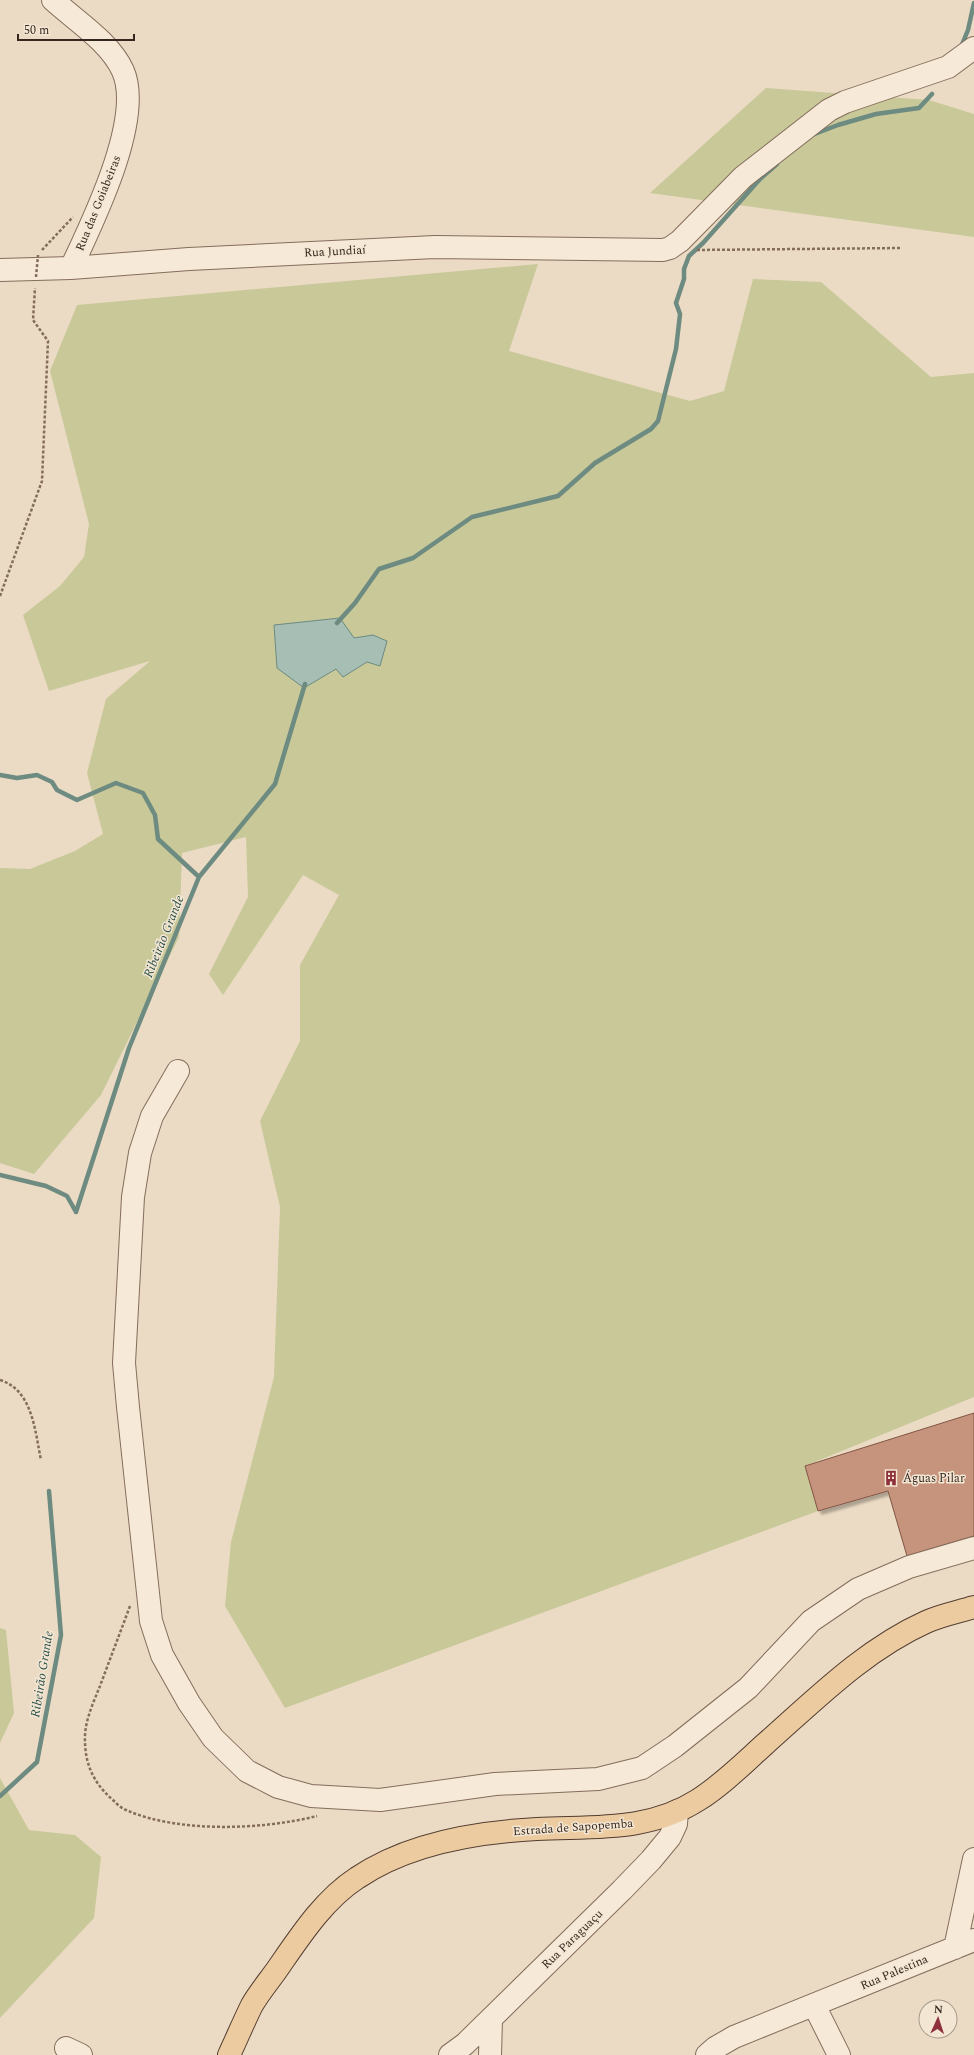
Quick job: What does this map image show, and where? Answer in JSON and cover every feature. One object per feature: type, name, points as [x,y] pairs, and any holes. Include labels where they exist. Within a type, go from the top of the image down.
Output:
[{"type":"main road","name":"Estrada de Sapopemba","points":[[229,2055],[253,2004],[303,1932],[356,1878],[378,1865],[402,1854],[462,1838],[516,1831],[628,1826],[652,1820],[677,1811],[699,1800],[827,1689],[876,1650],[927,1622],[974,1606]]},
{"type":"street","name":"Rua das Goiabeiras","points":[[53,0],[103,44],[123,71],[128,90],[127,110],[119,149],[101,203],[71,268]]},
{"type":"street","name":"Rua Jundiaí","points":[[0,270],[71,268],[189,259],[435,247],[639,251],[663,250],[670,248],[680,241],[743,177],[829,110],[845,102],[948,67],[974,48]]},
{"type":"street","points":[[178,1072],[152,1116],[140,1153],[133,1196],[124,1363],[129,1423],[151,1621],[162,1655],[189,1703],[213,1738],[247,1771],[278,1786],[311,1796],[380,1800],[495,1784],[598,1779],[642,1768],[675,1746],[748,1688],[811,1621],[858,1589],[909,1567],[974,1548]]},
{"type":"street","name":"Rua Paraguaçu","points":[[450,2055],[465,2044],[651,1860],[670,1837],[676,1824],[677,1811]]},
{"type":"street","points":[[964,1944],[974,1859]]},
{"type":"street","name":"Rua Palestina","points":[[708,2055],[715,2048],[734,2037],[964,1944]]},
{"type":"street","points":[[814,2005],[839,2055]]},
{"type":"street","points":[[490,2055],[491,2018]]},
{"type":"path","points":[[709,250],[902,248]]},
{"type":"path","points":[[0,596],[42,481],[48,341],[33,320],[38,255]]},
{"type":"path","points":[[0,1380],[8,1382],[26,1401],[41,1460]]},
{"type":"path","points":[[133,1598],[86,1721],[86,1753],[92,1775],[101,1790],[124,1810],[155,1820],[191,1826],[230,1828],[303,1820],[318,1816]]},
{"type":"green space","points":[[766,88],[929,100],[974,114],[974,237],[650,193]]},
{"type":"green space","points":[[538,264],[509,351],[690,401],[724,391],[753,279],[821,282],[931,377],[974,373],[974,1397],[805,1466],[818,1511],[285,1708],[225,1606],[231,1542],[274,1377],[280,1207],[260,1121],[300,1041],[300,965],[339,895],[303,875],[223,995],[209,974],[248,897],[246,837],[182,853],[179,937],[101,1095],[34,1174],[0,1163],[0,868],[30,869],[75,851],[103,834],[87,773],[106,699],[150,661],[49,691],[23,615],[60,586],[84,557],[89,524],[50,371],[77,305]]},
{"type":"green space","points":[[0,1628],[6,1630],[14,1713],[0,1743]]},
{"type":"green space","points":[[0,1778],[29,1830],[75,1835],[101,1857],[94,1918],[0,2018]]},
{"type":"shaded area","points":[[340,618],[354,638],[373,635],[387,641],[380,666],[367,662],[343,677],[336,669],[304,688],[277,668],[274,625]]},
{"type":"building","name":"Águas Pilar","points":[[974,1413],[974,1536],[907,1556],[888,1491],[818,1511],[805,1466]]},
{"type":"waterway","points":[[961,47],[968,30],[974,3]]},
{"type":"waterway","points":[[812,135],[838,125],[876,114],[919,108],[932,94]]},
{"type":"waterway","points":[[337,623],[355,603],[379,569],[413,558],[472,517],[558,496],[595,463],[651,429],[658,421],[676,349],[680,314],[676,303],[684,279],[684,269],[689,256],[703,243],[760,179],[777,164]]},
{"type":"waterway","name":"Ribeirão Grande","points":[[76,1212],[129,1048],[199,877],[275,784],[305,684]]},
{"type":"waterway","points":[[0,775],[17,778],[37,775],[52,782],[57,790],[77,800],[116,783],[143,793],[155,815],[158,839],[199,877]]},
{"type":"waterway","points":[[0,1175],[46,1186],[67,1196],[76,1212]]},
{"type":"waterway","name":"Ribeirão Grande","points":[[0,1796],[37,1762],[61,1635],[49,1491]]},
{"type":"place","name":"Águas Pilar","points":[[891,1478]]}]
